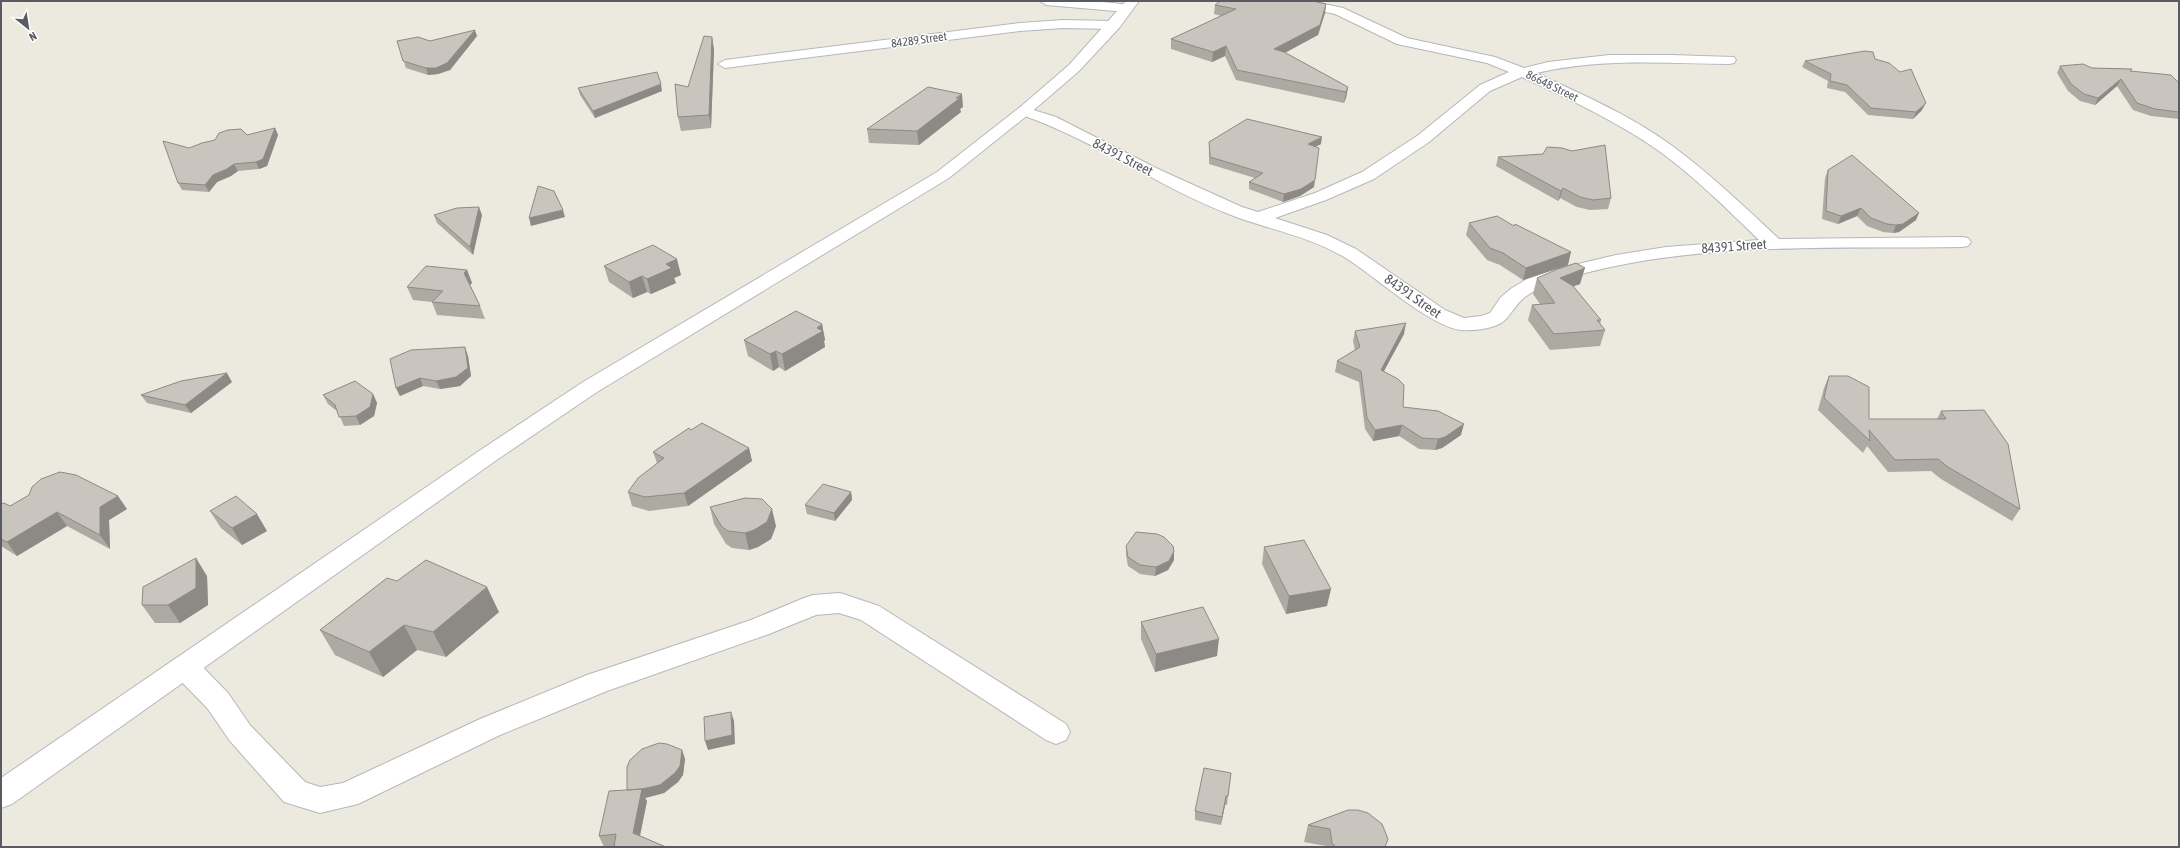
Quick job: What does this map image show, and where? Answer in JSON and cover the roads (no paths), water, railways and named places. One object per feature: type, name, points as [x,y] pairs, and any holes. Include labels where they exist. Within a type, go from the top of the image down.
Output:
[{"type":"street","points":[[1046,1],[1130,5]]},
{"type":"street","name":"86648 Street","points":[[1292,1],[1339,11],[1402,41],[1429,49],[1490,60],[1522,72],[1612,116],[1665,148],[1715,189],[1774,244]]},
{"type":"street","points":[[1,795],[490,454],[577,396],[943,175],[1024,111],[1074,68],[1114,25],[1130,5]]},
{"type":"street","name":"84289 Street","points":[[725,64],[1020,27],[1062,24],[1114,25]]},
{"type":"street","points":[[1255,219],[1310,201],[1382,167],[1431,133],[1493,84],[1522,72],[1576,63],[1614,59],[1729,60]]},
{"type":"street","name":"84391 Street","points":[[1024,111],[1051,120],[1152,172],[1255,219],[1321,239],[1350,253],[1438,314],[1449,320],[1473,324],[1497,317],[1508,301],[1534,283],[1564,273],[1616,260],[1666,252],[1774,244],[1962,242]]},
{"type":"street","points":[[185,667],[218,701],[240,732],[295,793],[320,800],[347,795],[504,721],[598,683],[760,627],[813,604],[840,603],[870,613],[1056,732]]}]
